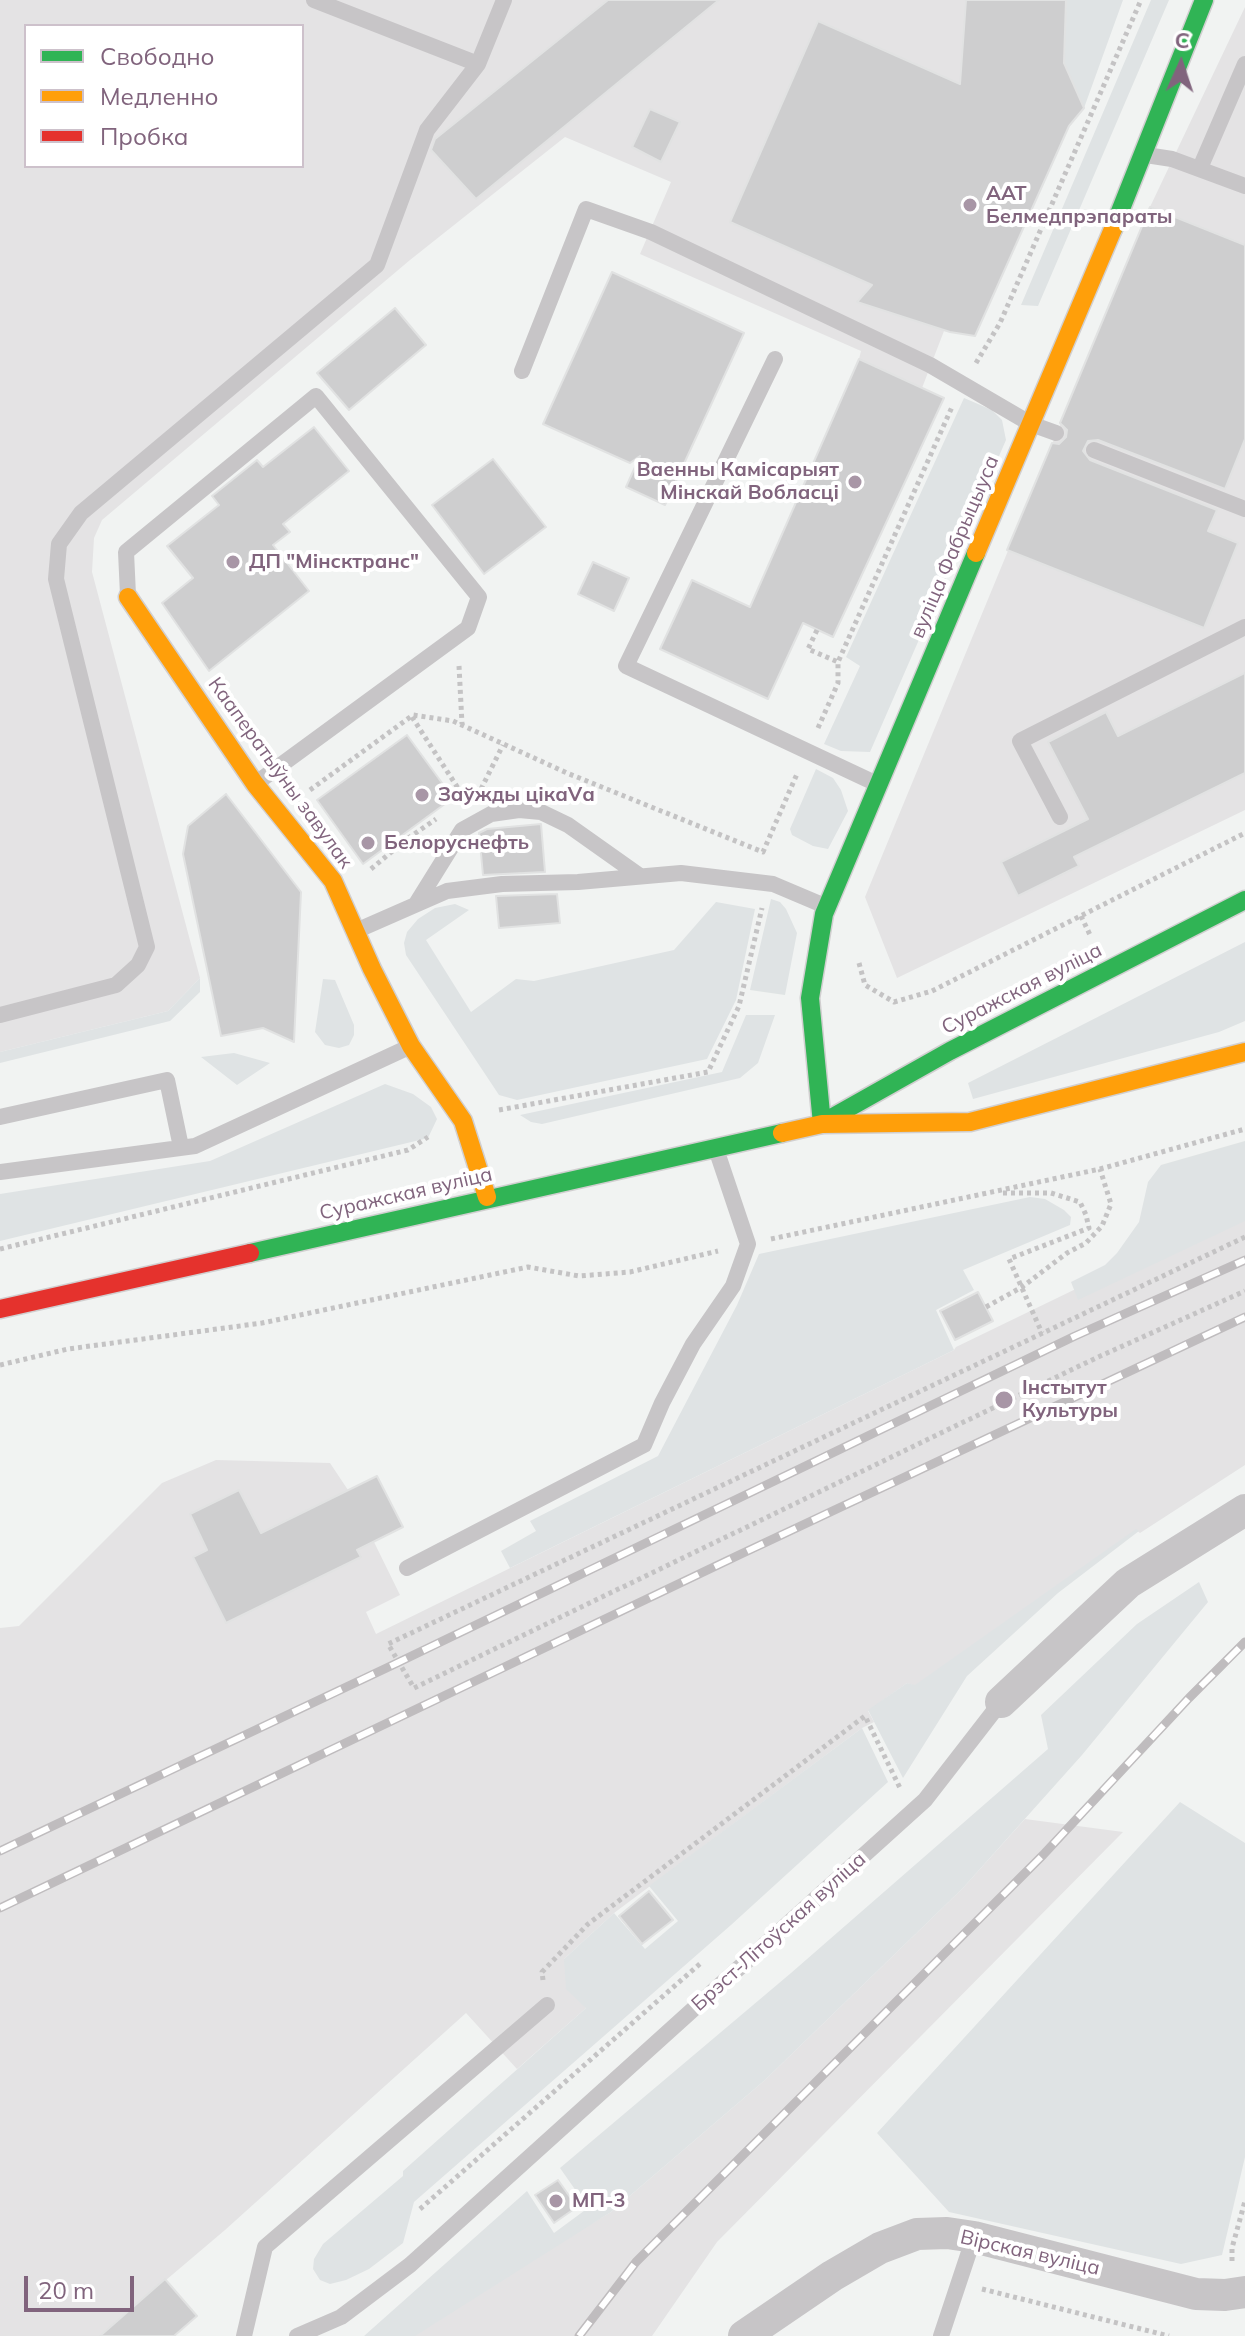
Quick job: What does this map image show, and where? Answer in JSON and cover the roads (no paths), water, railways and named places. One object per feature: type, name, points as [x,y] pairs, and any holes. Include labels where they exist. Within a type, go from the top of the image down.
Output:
[{"type":"street","name":"вуліца Фабрыцыуса","points":[[822,1124],[810,998],[827,907],[1144,155],[1204,0]]},
{"type":"street","name":"Кааператыўны завулак","points":[[128,597],[255,784],[333,881],[411,1046],[463,1121],[487,1197]]},
{"type":"street","name":"Суражская вуліца","points":[[822,1124],[950,1051],[1245,900]]},
{"type":"street","name":"Суражская вуліца","points":[[0,1309],[822,1124],[970,1122],[1245,1052]]},
{"type":"street","name":"Брэст-Літоўская вуліца","points":[[1001,1702],[1128,1583],[1245,1510]]},
{"type":"street","name":"Вірская вуліца","points":[[744,2336],[832,2276],[880,2248],[917,2234],[947,2233],[974,2237],[1196,2294],[1239,2293]]},
{"type":"lane","points":[[314,0],[478,64]]},
{"type":"lane","points":[[0,1015],[116,985],[138,965],[147,947],[56,579],[59,544],[81,513],[377,265],[427,130],[478,64],[504,0]]},
{"type":"lane","points":[[1200,168],[1245,64]]},
{"type":"lane","points":[[1144,155],[1172,159],[1245,186]]},
{"type":"lane","points":[[522,371],[586,209],[651,232],[963,382],[1031,424],[1056,433]]},
{"type":"lane","points":[[775,359],[626,666],[878,785]]},
{"type":"lane","points":[[128,597],[126,552],[316,396],[479,597],[468,628],[255,784]]},
{"type":"lane","points":[[1094,450],[1245,509]]},
{"type":"lane","points":[[1060,817],[1020,741],[1245,627]]},
{"type":"lane","points":[[416,904],[462,830],[491,814],[519,810],[541,812],[568,825],[640,876]]},
{"type":"lane","points":[[356,930],[447,891],[502,884],[681,873],[773,884],[827,907]]},
{"type":"lane","points":[[0,1172],[195,1146],[411,1046]]},
{"type":"lane","points":[[0,1117],[167,1080],[181,1147]]},
{"type":"lane","points":[[407,1568],[644,1445],[693,1344],[733,1286],[748,1244],[716,1148]]},
{"type":"lane","name":"Брэст-Літоўская вуліца","points":[[297,2336],[341,2317],[445,2234],[925,1800],[1001,1702]]},
{"type":"lane","points":[[244,2336],[265,2247],[547,2005]]},
{"type":"lane","points":[[941,2336],[974,2237]]},
{"type":"railway","points":[[0,1851],[1075,1336],[1245,1260]]},
{"type":"railway","points":[[0,1908],[1245,1317]]},
{"type":"railway","points":[[579,2336],[636,2262],[1043,1855],[1245,1642]]},
{"type":"place","name":"ААТ Белмедпрэпараты","points":[[970,205]]},
{"type":"place","name":"Ваенны Камісарыят Мінскай Вобласці","points":[[855,482]]},
{"type":"place","name":"ДП \"Мінсктранс\"","points":[[233,562]]},
{"type":"place","name":"Заўжды цікаVа","points":[[422,795]]},
{"type":"place","name":"Белоруснефть","points":[[368,843]]},
{"type":"place","name":"Інстытут Культуры","points":[[1004,1400]]},
{"type":"place","name":"МП-3","points":[[556,2201]]}]
